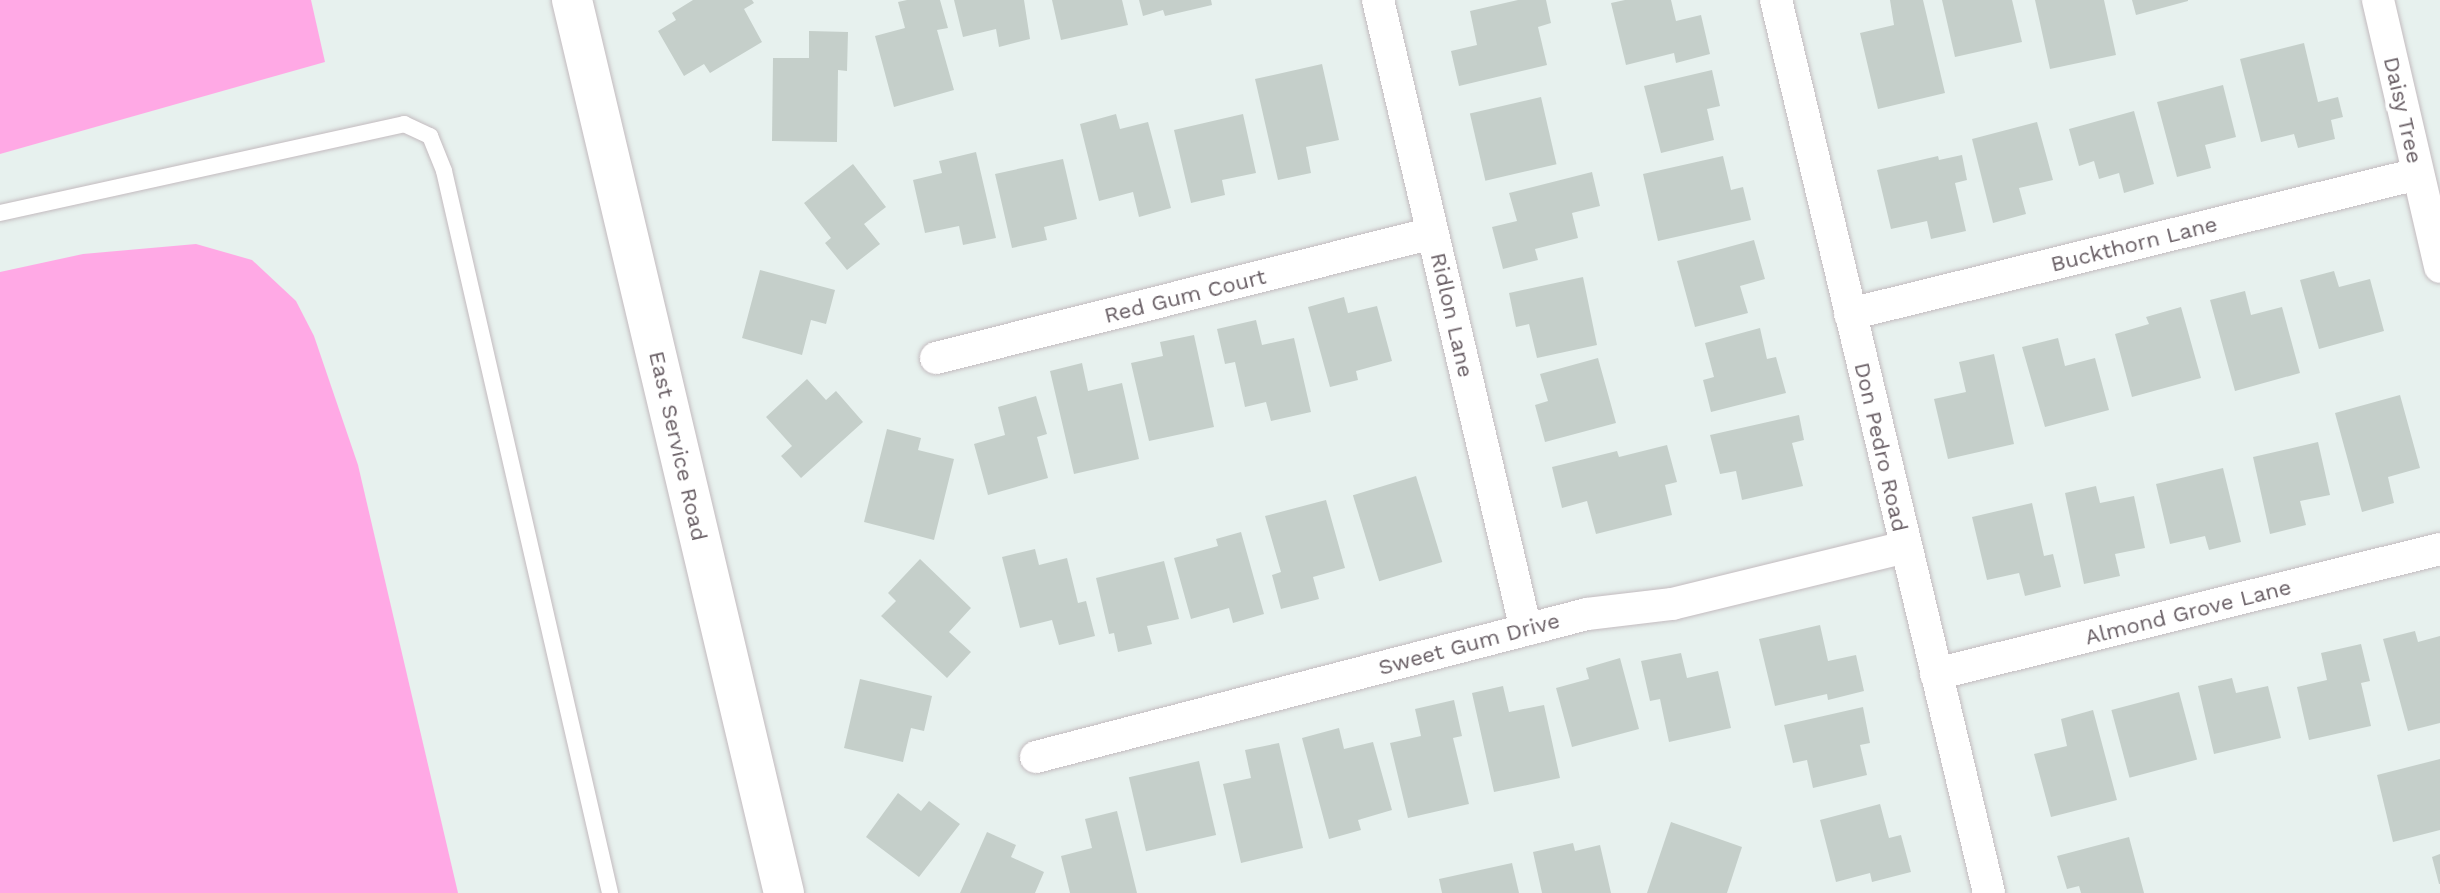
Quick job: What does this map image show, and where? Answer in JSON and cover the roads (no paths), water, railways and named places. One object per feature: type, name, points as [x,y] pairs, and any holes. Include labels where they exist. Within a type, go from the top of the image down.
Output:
[{"type":"street","name":"East Service Road","points":[[572,0],[784,893]]},
{"type":"street","name":"Ridlon Lane","points":[[1378,0],[1526,630]]},
{"type":"street","name":"Don Pedro Road","points":[[1776,0],[1989,893]]},
{"type":"street","name":"Daisy Tree","points":[[2378,0],[2440,267]]},
{"type":"street","name":"Buckthorn Lane","points":[[1850,314],[2418,174]]},
{"type":"street","name":"Red Gum Court","points":[[936,358],[1433,233]]},
{"type":"street","name":"Sweet Gum Drive","points":[[1036,757],[1587,614],[1672,604],[1905,547]]},
{"type":"street","name":"Almond Grove Lane","points":[[1936,674],[2440,549]]},
{"type":"lane","points":[[0,213],[404,124],[430,136],[444,171],[610,893]]}]
